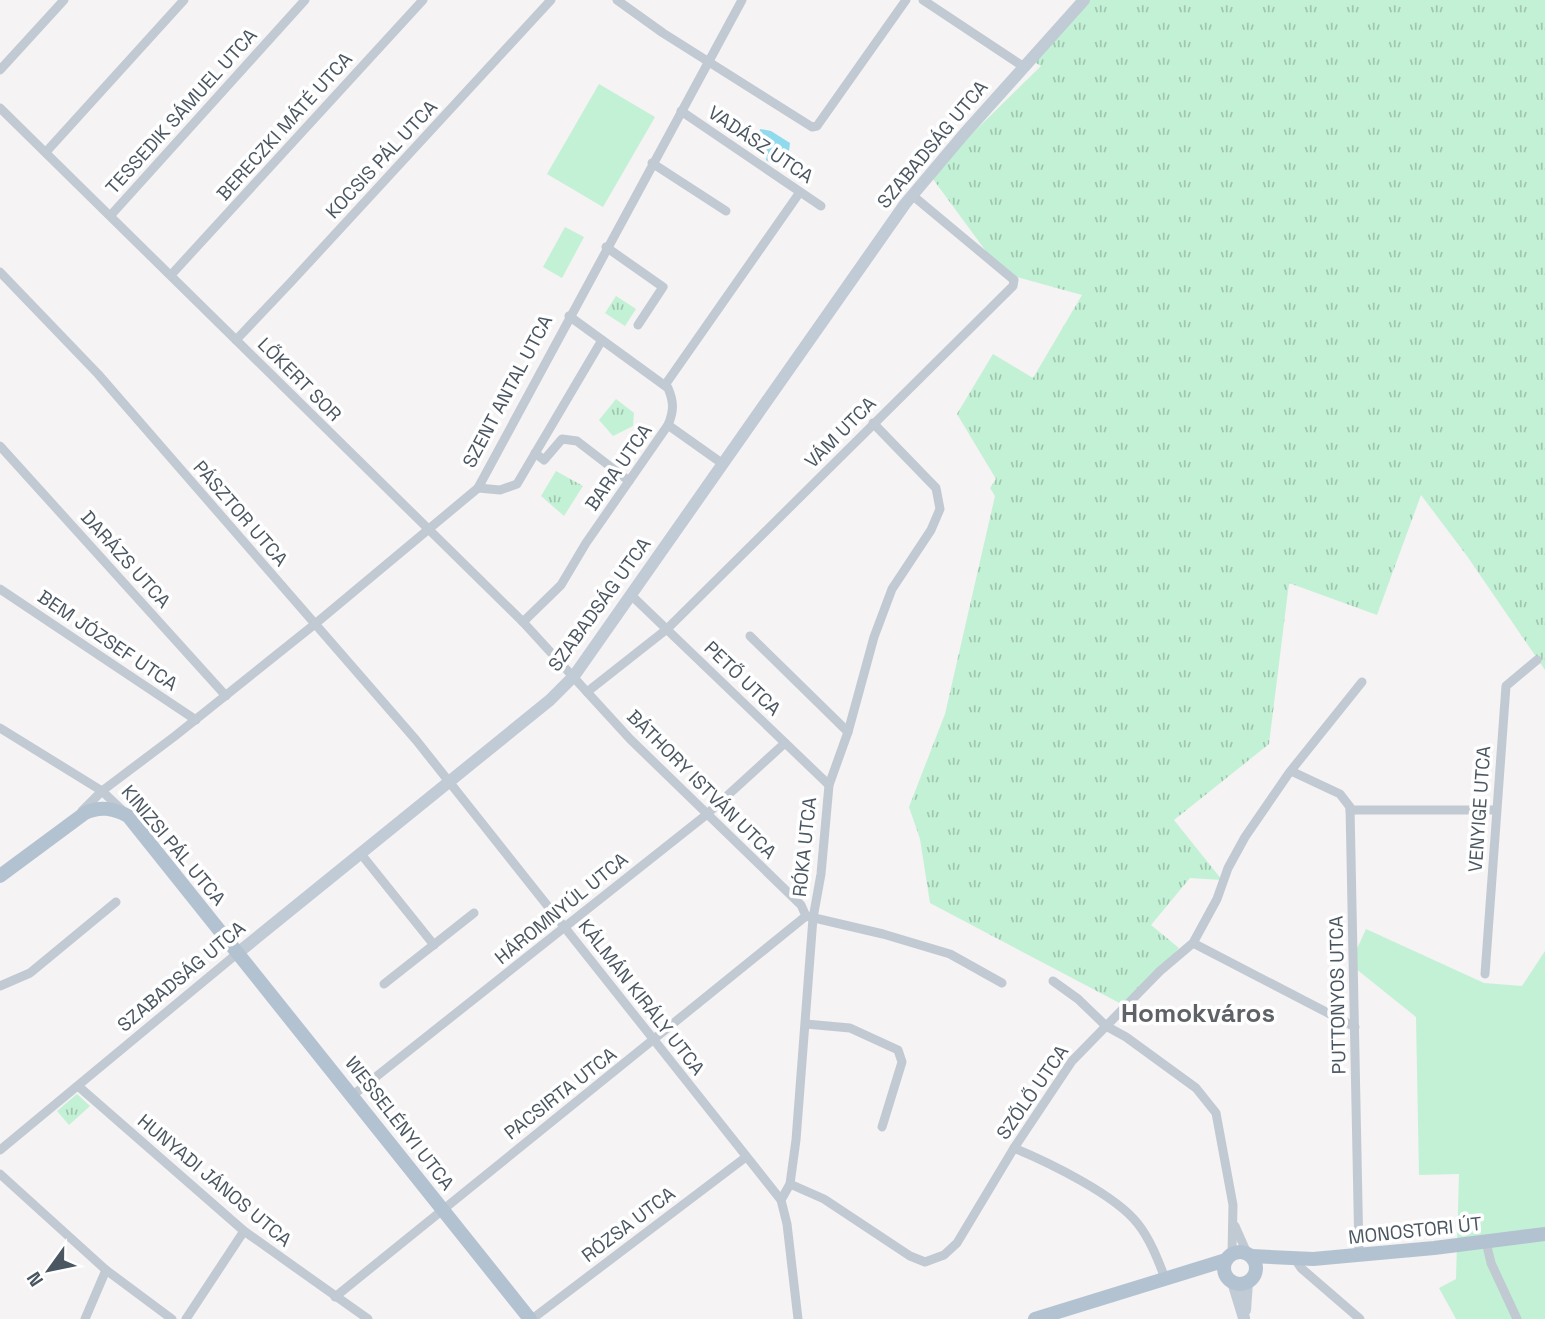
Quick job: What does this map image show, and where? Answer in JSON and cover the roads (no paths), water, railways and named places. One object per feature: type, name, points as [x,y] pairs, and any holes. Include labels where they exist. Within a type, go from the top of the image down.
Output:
[{"type":"main road","name":"SZABADSÁG UTCA","points":[[239,952],[550,700],[574,676],[912,195],[1084,0]]},
{"type":"main road","name":"SZENT ANTAL UTCA","points":[[0,876],[85,813],[100,808],[115,810],[128,816]]},
{"type":"main road","name":"KINIZSI PÁL UTCA","points":[[128,816],[239,952]]},
{"type":"main road","name":"WESSELÉNYI UTCA","points":[[239,952],[531,1319]]},
{"type":"main road","name":"MONOSTORI ÚT","points":[[1249,1255],[1292,1259],[1434,1248],[1545,1234]]},
{"type":"main road","points":[[1237,1252],[1249,1255],[1256,1266],[1241,1278],[1224,1267],[1229,1257],[1237,1252]]},
{"type":"main road","name":"MONOSTORI ÚT","points":[[1035,1319],[1189,1272],[1229,1257]]},
{"type":"main road","name":"MONOSTORI ÚT","points":[[1189,1272],[1241,1278],[1292,1259]]},
{"type":"main road","points":[[1241,1278],[1244,1319]]},
{"type":"street","points":[[0,70],[64,0]]},
{"type":"street","points":[[46,152],[184,0]]},
{"type":"street","name":"TESSEDIK SÁMUEL UTCA","points":[[111,215],[305,0]]},
{"type":"street","name":"BERECZKI MÁTÉ UTCA","points":[[172,275],[423,0]]},
{"type":"street","name":"KOCSIS PÁL UTCA","points":[[236,340],[551,0]]},
{"type":"street","points":[[617,0],[812,127],[817,126],[906,0]]},
{"type":"street","name":"SZENT ANTAL UTCA","points":[[72,821],[102,791],[226,696],[478,488],[742,0]]},
{"type":"street","points":[[923,0],[1024,67]]},
{"type":"street","name":"LŐKERT SOR","points":[[0,108],[523,622],[574,676]]},
{"type":"street","name":"VADÁSZ UTCA","points":[[681,111],[821,206]]},
{"type":"street","points":[[652,163],[726,211]]},
{"type":"street","points":[[569,316],[665,385],[800,191]]},
{"type":"street","name":"VÁM UTCA","points":[[587,692],[667,629],[1013,286],[1014,280],[912,195]]},
{"type":"street","points":[[606,247],[663,287],[638,325]]},
{"type":"street","name":"PÁSZTOR UTCA","points":[[0,272],[98,374],[449,782]]},
{"type":"street","points":[[478,488],[500,490],[517,484],[602,340]]},
{"type":"street","name":"BARA UTCA","points":[[523,622],[561,585],[668,425],[673,414],[673,400],[665,385]]},
{"type":"street","name":"RÓKA UTCA","points":[[781,1199],[790,1184],[806,1024],[810,917],[821,874],[829,785],[848,732],[874,636],[892,589],[931,530],[940,509],[936,488],[873,423]]},
{"type":"street","points":[[668,425],[723,464]]},
{"type":"street","points":[[535,453],[544,460],[562,439],[577,442],[629,481]]},
{"type":"street","name":"DARÁZS UTCA","points":[[0,446],[226,696]]},
{"type":"street","name":"BEM JÓZSEF UTCA","points":[[0,589],[196,720]]},
{"type":"street","name":"PETŐ UTCA","points":[[631,595],[829,785]]},
{"type":"street","points":[[750,636],[848,732]]},
{"type":"street","name":"VENYIGE UTCA","points":[[1485,974],[1506,686],[1537,660]]},
{"type":"street","name":"BÁTHORY ISTVÁN UTCA","points":[[574,676],[706,815],[801,905],[810,917]]},
{"type":"street","name":"SZŐLŐ UTCA","points":[[790,1184],[824,1199],[910,1256],[925,1262],[944,1255],[957,1243],[1014,1148],[1072,1060],[1160,971],[1193,943],[1217,899],[1228,868],[1245,837],[1291,771],[1362,682]]},
{"type":"street","name":"KINIZSI PÁL UTCA","points":[[0,728],[102,791],[128,816]]},
{"type":"street","name":"HÁROMNYÚL UTCA","points":[[353,1095],[706,815],[785,743]]},
{"type":"street","points":[[1291,771],[1340,794],[1350,810],[1496,810]]},
{"type":"street","name":"KÁLMÁN KIRÁLY UTCA","points":[[449,782],[781,1199]]},
{"type":"street","name":"PUTTONYOS UTCA","points":[[1350,810],[1359,1254]]},
{"type":"street","points":[[361,854],[434,946]]},
{"type":"street","points":[[0,986],[30,973],[116,902]]},
{"type":"street","points":[[384,984],[474,913]]},
{"type":"street","points":[[810,917],[883,934],[950,954],[1002,984]]},
{"type":"street","name":"PACSIRTA UTCA","points":[[335,1297],[442,1208],[810,917]]},
{"type":"street","points":[[1193,943],[1355,1027]]},
{"type":"street","name":"SZABADSÁG UTCA","points":[[2,1143],[78,1086],[239,952]]},
{"type":"street","points":[[1053,981],[1078,999],[1106,1026],[1177,1072],[1196,1088],[1216,1113],[1234,1223],[1229,1257]]},
{"type":"street","points":[[806,1024],[850,1028],[898,1050],[902,1062],[882,1126]]},
{"type":"street","name":"HUNYADI JÁNOS UTCA","points":[[78,1086],[244,1231],[368,1319]]},
{"type":"street","points":[[1014,1148],[1050,1162],[1125,1210],[1139,1225],[1165,1278]]},
{"type":"street","name":"RÓZSA UTCA","points":[[531,1319],[746,1157]]},
{"type":"street","points":[[0,1174],[106,1270],[172,1319]]},
{"type":"street","points":[[781,1199],[787,1224],[798,1319]]},
{"type":"street","points":[[1234,1223],[1249,1255]]},
{"type":"street","points":[[186,1319],[244,1231]]},
{"type":"street","points":[[1486,1241],[1491,1263],[1517,1319]]},
{"type":"street","points":[[1292,1259],[1360,1319]]},
{"type":"street","points":[[85,1319],[106,1270]]},
{"type":"water","points":[[760,129],[771,131],[790,143],[789,151],[782,160],[771,163],[766,160],[767,156],[756,153]]},
{"type":"district","name":"Homokváros","points":[[1198,1013]]}]
